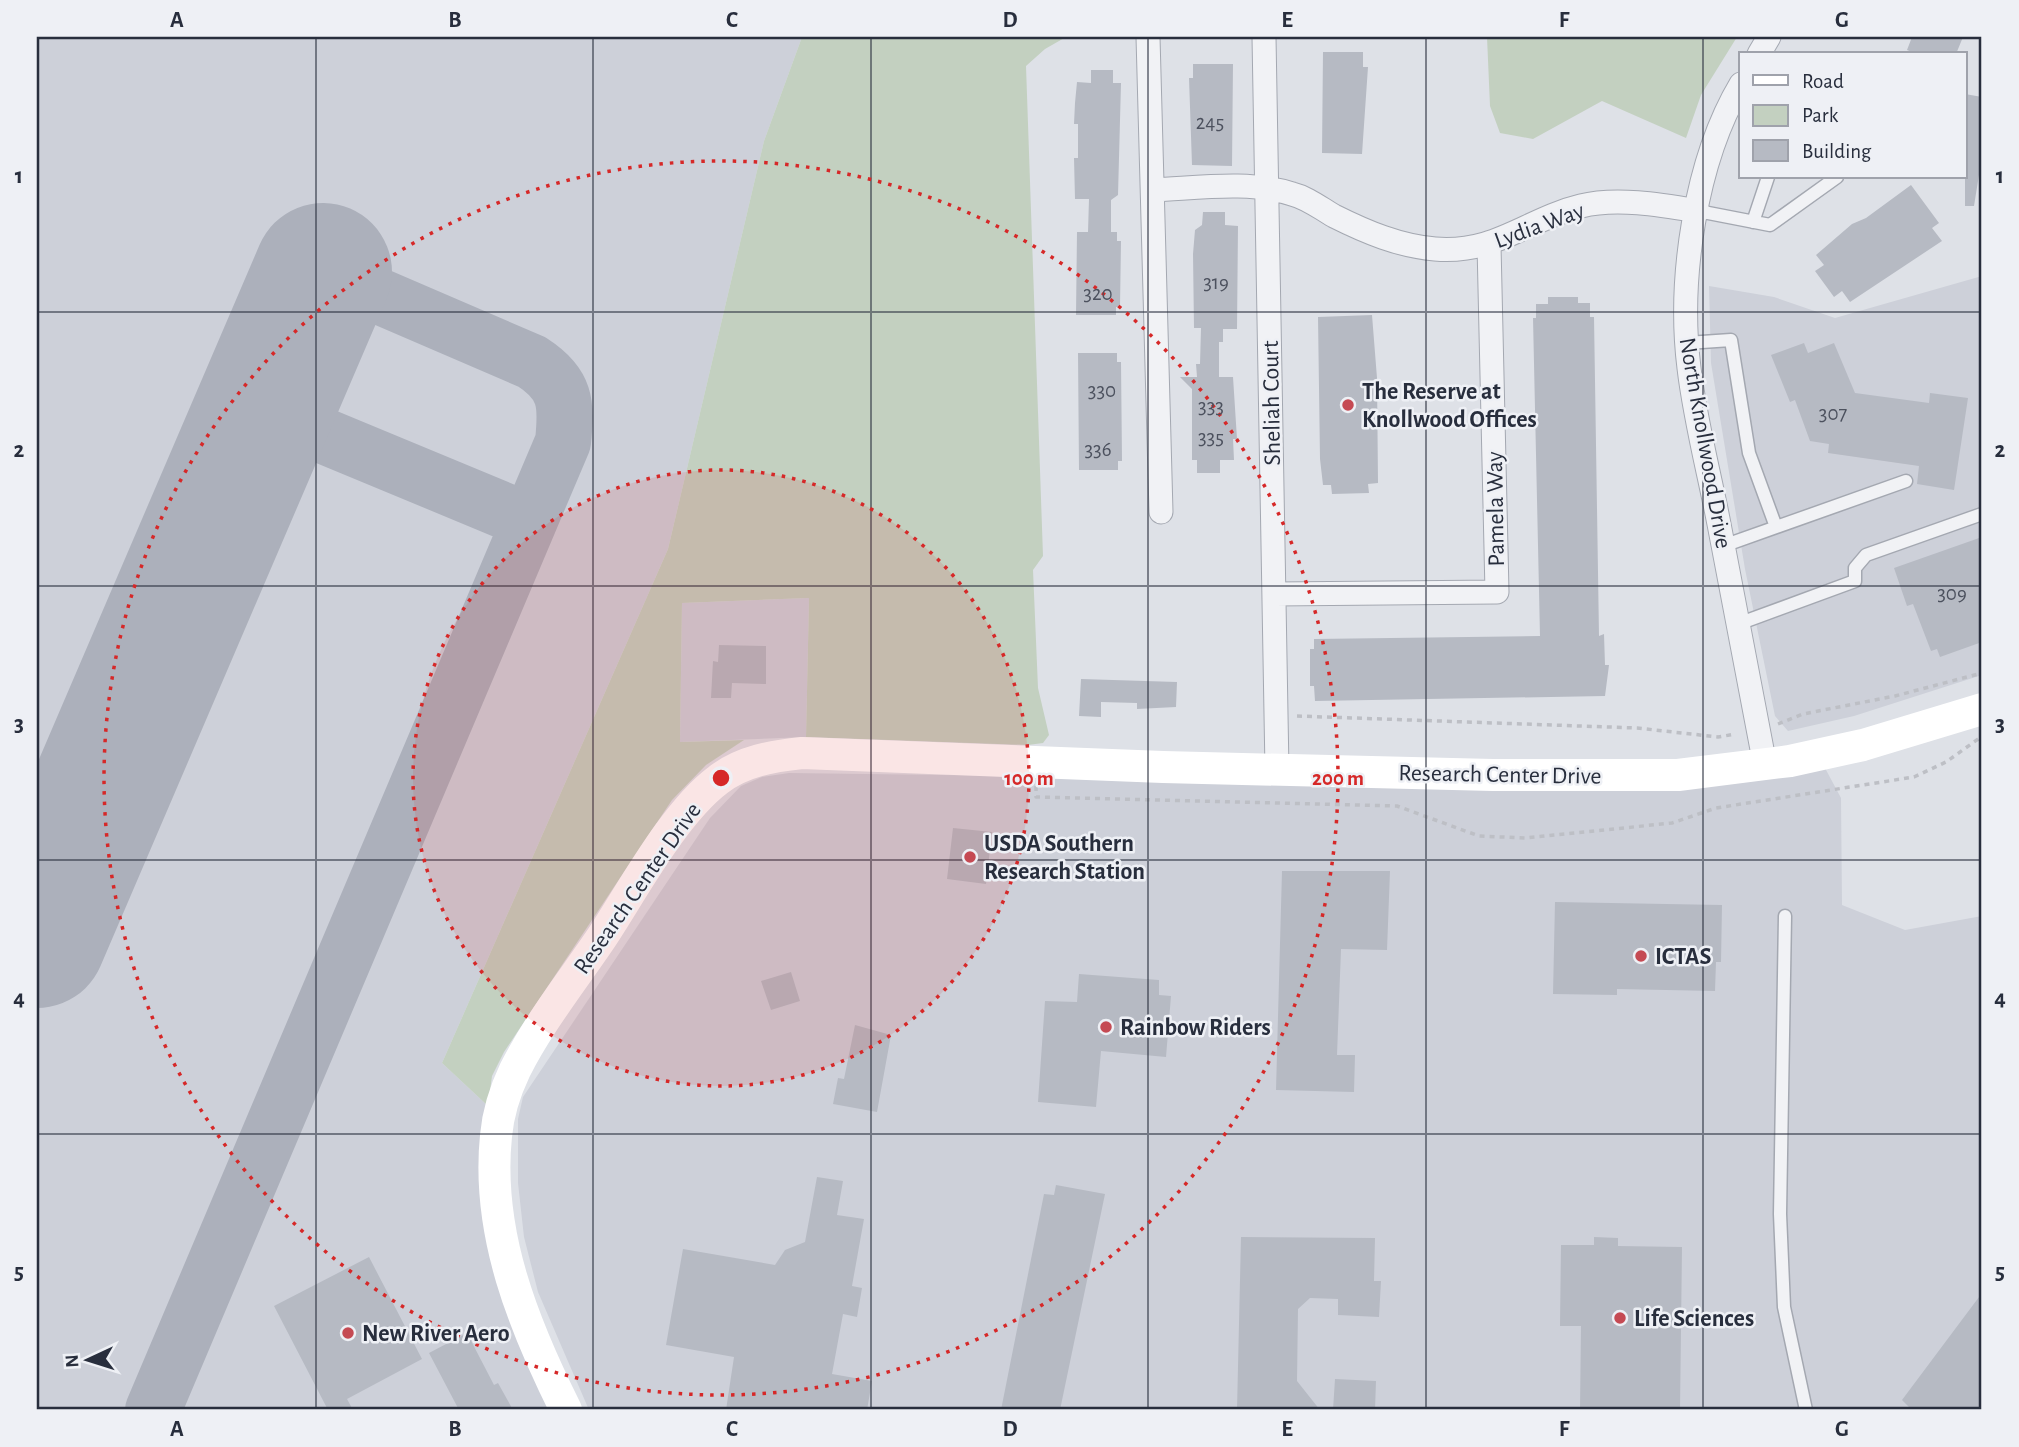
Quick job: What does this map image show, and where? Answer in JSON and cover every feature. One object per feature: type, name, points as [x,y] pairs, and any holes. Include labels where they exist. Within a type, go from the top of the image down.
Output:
[{"type":"main road","name":"Research Center Drive","points":[[566,1410],[531,1335],[509,1270],[499,1211],[495,1160],[500,1111],[509,1083],[527,1050],[672,830],[717,780],[745,764],[803,753],[947,761],[1276,770],[1584,776],[1678,775],[1765,765],[1863,745],[1982,709]]},
{"type":"street","points":[[1148,37],[1161,512]]},
{"type":"street","name":"Sheliah Court","points":[[1264,37],[1276,770]]},
{"type":"street","name":"North Knollwood Drive","points":[[1739,88],[1717,136],[1698,211],[1686,287],[1687,343],[1694,405],[1765,765]]},
{"type":"street","name":"Lydia Way","points":[[1154,190],[1267,188],[1292,194],[1369,233],[1402,244],[1436,249],[1489,245],[1583,205],[1670,206],[1698,211]]},
{"type":"street","name":"Pamela Way","points":[[1275,594],[1497,592],[1489,245]]},
{"type":"lane","points":[[1753,222],[1768,178]]},
{"type":"lane","points":[[1698,211],[1770,226],[1836,178]]},
{"type":"lane","points":[[1687,343],[1731,340],[1749,453],[1776,527]]},
{"type":"lane","points":[[1723,546],[1906,481]]},
{"type":"lane","points":[[1738,624],[1855,580],[1858,562],[1867,555],[1982,514]]},
{"type":"lane","points":[[1785,916],[1780,1214],[1784,1307],[1806,1410]]},
{"type":"path","points":[[1777,724],[1803,714],[1895,696],[1982,673]]},
{"type":"path","points":[[1289,716],[1637,728],[1718,737],[1735,735]]},
{"type":"path","points":[[1036,797],[1397,806],[1479,836],[1525,838],[1672,823],[1716,808],[1914,777],[1946,762],[1982,736]]},
{"type":"shaded area","points":[[37,37],[802,37],[764,141],[668,549],[442,1063],[488,1106],[556,1410],[37,1410]]},
{"type":"shaded area","points":[[1982,276],[1982,675],[1854,716],[1788,731],[1775,716],[1745,569],[1711,363],[1709,286],[1774,297],[1835,318]]},
{"type":"shaded area","points":[[809,598],[806,737],[680,742],[682,603]]},
{"type":"shaded area","points":[[1825,768],[1841,798],[1842,905],[1905,930],[1982,916],[1982,1410],[589,1410],[538,1292],[524,1237],[518,1183],[518,1119],[523,1097],[710,818],[741,786],[762,777],[789,773],[1323,780]]},
{"type":"green space","points":[[802,37],[1066,37],[1045,49],[1026,66],[1043,556],[1033,570],[1038,688],[1049,735],[1043,743],[1028,745],[806,737],[809,598],[682,603],[680,742],[744,740],[706,765],[672,800],[504,1052],[492,1076],[488,1106],[442,1063],[668,549],[764,141]]},
{"type":"green space","points":[[1487,37],[1737,37],[1701,95],[1686,138],[1602,101],[1533,139],[1500,133],[1490,106]]},
{"type":"building","points":[[1912,37],[1963,37],[1957,52],[1907,50]]},
{"type":"building","points":[[1323,52],[1363,52],[1363,67],[1368,67],[1362,154],[1322,153]]},
{"type":"building","points":[[1193,64],[1233,64],[1232,166],[1192,165],[1189,78],[1193,78]]},
{"type":"building","points":[[1091,70],[1113,70],[1113,83],[1121,83],[1118,195],[1111,200],[1111,232],[1117,232],[1117,241],[1121,241],[1120,307],[1116,307],[1116,315],[1076,315],[1077,232],[1088,232],[1089,199],[1075,199],[1074,158],[1078,158],[1078,124],[1074,124],[1075,103],[1077,82],[1091,83]]},
{"type":"building","points":[[1966,94],[1982,97],[1982,156],[1974,206],[1965,206]]},
{"type":"building","points":[[1911,185],[1939,223],[1932,228],[1942,241],[1850,302],[1842,291],[1834,297],[1815,271],[1824,265],[1816,255],[1852,224],[1866,218]]},
{"type":"building","points":[[1203,212],[1225,212],[1225,225],[1238,226],[1237,329],[1223,329],[1223,342],[1219,342],[1219,377],[1233,377],[1237,439],[1233,439],[1234,460],[1220,460],[1220,473],[1197,473],[1197,460],[1192,460],[1192,389],[1180,377],[1197,377],[1196,364],[1200,364],[1201,328],[1194,328],[1193,254],[1195,230],[1202,225]]},
{"type":"building","points":[[1548,297],[1578,297],[1578,303],[1590,303],[1590,317],[1594,317],[1599,636],[1604,634],[1605,665],[1609,665],[1605,696],[1315,701],[1314,686],[1310,686],[1310,649],[1314,649],[1314,639],[1540,636],[1533,318],[1536,318],[1536,304],[1548,304]]},
{"type":"building","name":"The Reserve at Knollwood Offices","points":[[1372,315],[1377,378],[1378,483],[1368,484],[1369,493],[1332,494],[1331,485],[1323,485],[1320,459],[1318,317]]},
{"type":"building","points":[[1804,343],[1808,353],[1834,343],[1855,393],[1929,403],[1930,393],[1968,398],[1954,490],[1917,484],[1919,466],[1828,453],[1829,444],[1810,441],[1795,400],[1790,402],[1771,355]]},
{"type":"building","points":[[1078,353],[1117,353],[1117,362],[1121,362],[1122,461],[1118,461],[1118,470],[1079,470]]},
{"type":"building","points":[[1982,537],[1982,642],[1940,657],[1937,649],[1931,651],[1913,604],[1907,606],[1894,568]]},
{"type":"building","points":[[719,645],[766,646],[766,684],[732,683],[731,698],[711,698],[713,661],[718,662]]},
{"type":"building","points":[[1081,679],[1177,682],[1176,707],[1137,709],[1137,703],[1101,702],[1101,717],[1079,716]]},
{"type":"building","points":[[953,828],[992,832],[986,884],[947,879]]},
{"type":"building","points":[[1282,871],[1390,871],[1387,950],[1341,949],[1337,1055],[1355,1055],[1354,1092],[1276,1090]]},
{"type":"building","name":"ICTAS","points":[[1555,902],[1722,905],[1721,962],[1716,962],[1715,991],[1617,989],[1617,995],[1553,994]]},
{"type":"building","points":[[791,972],[800,1001],[771,1010],[761,981]]},
{"type":"building","name":"Rainbow Riders","points":[[1079,974],[1159,980],[1159,995],[1171,996],[1166,1057],[1101,1051],[1096,1107],[1038,1102],[1045,1001],[1077,1002]]},
{"type":"building","points":[[855,1025],[891,1035],[877,1112],[833,1104],[838,1078],[844,1079]]},
{"type":"building","points":[[817,1177],[843,1181],[837,1215],[864,1219],[852,1286],[862,1288],[857,1317],[843,1314],[832,1374],[872,1381],[867,1410],[726,1410],[734,1357],[666,1345],[683,1249],[775,1265],[785,1250],[805,1242]]},
{"type":"building","points":[[1056,1185],[1105,1194],[1060,1410],[1001,1410],[1044,1194],[1054,1195]]},
{"type":"building","points":[[1241,1237],[1375,1238],[1374,1281],[1381,1281],[1379,1317],[1338,1315],[1338,1299],[1310,1298],[1298,1309],[1297,1381],[1320,1410],[1237,1410]]},
{"type":"building","name":"Life Sciences","points":[[1594,1237],[1618,1238],[1618,1246],[1682,1247],[1680,1410],[1580,1410],[1581,1326],[1560,1326],[1561,1245],[1594,1245]]},
{"type":"building","name":"New River Aero","points":[[369,1257],[422,1359],[347,1399],[353,1410],[328,1410],[274,1306]]},
{"type":"building","points":[[1982,1293],[1982,1410],[1912,1410],[1902,1400]]},
{"type":"building","points":[[467,1333],[494,1385],[498,1383],[513,1410],[459,1410],[429,1353]]},
{"type":"building","points":[[1335,1379],[1376,1381],[1375,1410],[1333,1410]]},
{"type":"taxiway","points":[[153,1410],[563,442],[565,416],[562,396],[552,378],[532,362],[323,272]]},
{"type":"taxiway","points":[[264,411],[529,521]]},
{"type":"runway","points":[[37,939],[323,272]]},
{"type":"place","name":"The Reserve at Knollwood Offices","points":[[1348,405]]},
{"type":"place","name":"USDA Southern Research Station","points":[[970,857]]},
{"type":"place","name":"ICTAS","points":[[1641,956]]},
{"type":"place","name":"Rainbow Riders","points":[[1106,1027]]},
{"type":"place","name":"Life Sciences","points":[[1620,1318]]},
{"type":"place","name":"New River Aero","points":[[348,1333]]}]
